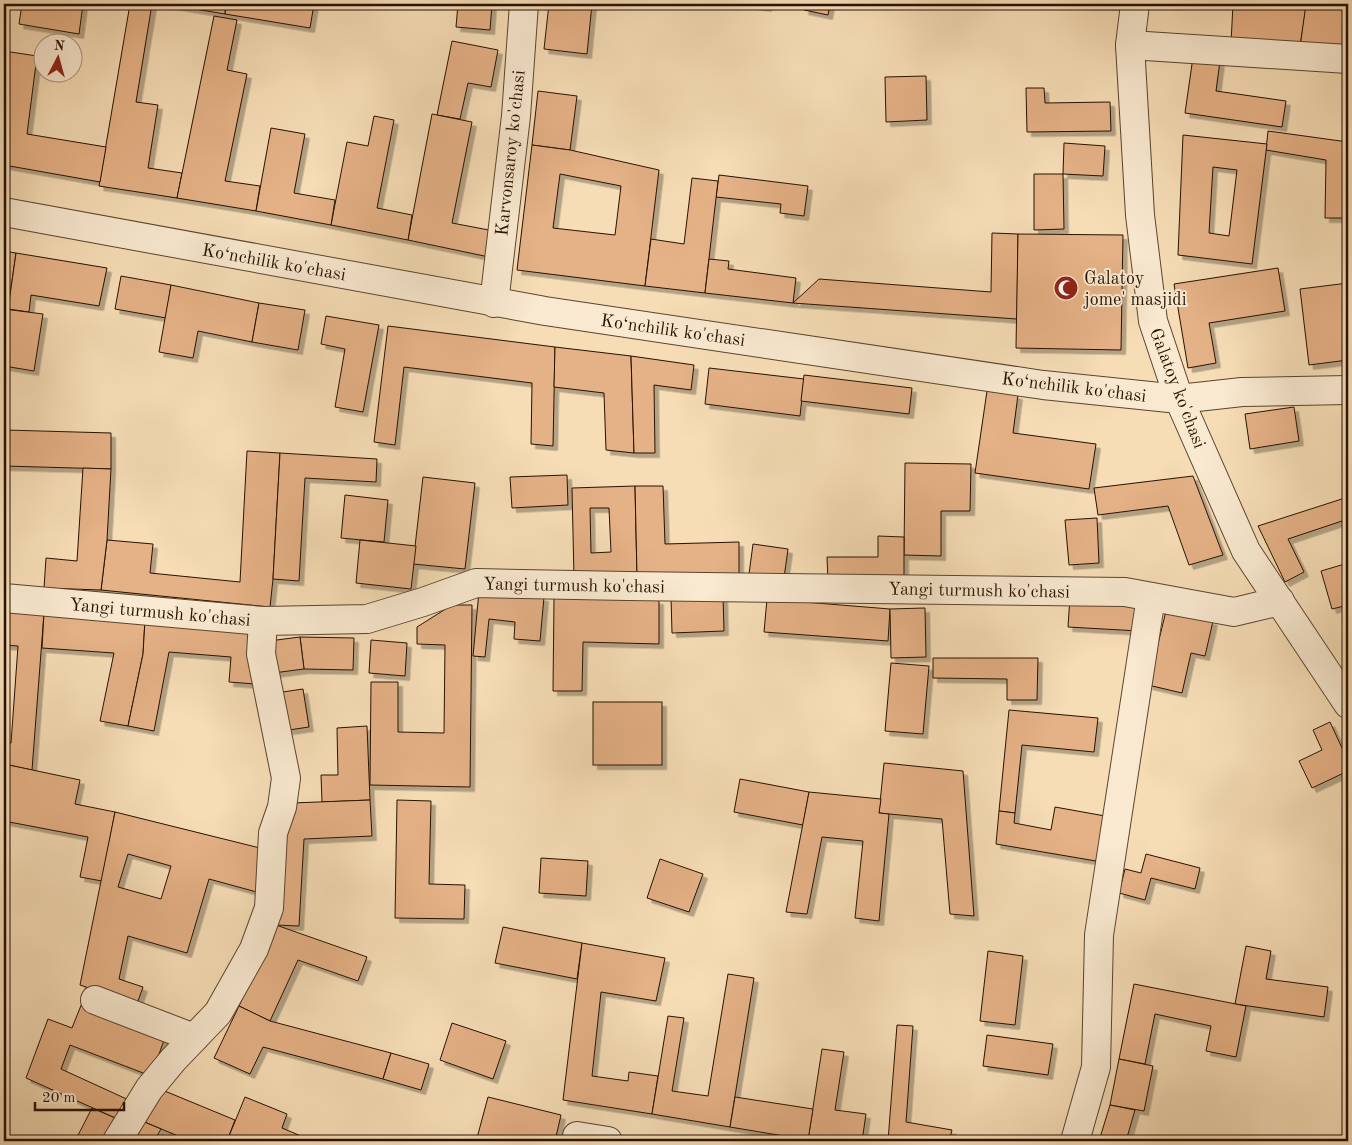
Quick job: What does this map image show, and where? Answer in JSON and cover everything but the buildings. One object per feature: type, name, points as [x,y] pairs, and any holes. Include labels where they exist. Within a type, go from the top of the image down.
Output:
[{"type":"street","name":"Karvonsaroy ko'chasi","points":[[494,303],[516,116],[524,4]]},
{"type":"street","name":"Galatoy ko'chasi","points":[[1135,4],[1130,45],[1140,215],[1153,322],[1179,399],[1246,551],[1348,704]]},
{"type":"street","points":[[1130,45],[1348,59]]},
{"type":"street","name":"Ko‘nchilik ko'chasi","points":[[4,212],[494,303],[1033,384],[1179,399],[1242,392],[1348,390]]},
{"type":"street","name":"Yangi turmush ko'chasi","points":[[4,598],[263,621],[367,619],[476,583],[1125,592],[1234,612],[1280,601]]},
{"type":"street","points":[[1075,1141],[1096,1067],[1099,934],[1151,597]]},
{"type":"street","points":[[117,1141],[149,1089],[173,1060],[218,1013],[254,949],[269,908],[273,833],[282,807],[286,778],[261,654],[263,621]]},
{"type":"street","points":[[95,1000],[194,1038]]},
{"type":"street","points":[[577,1136],[608,1141]]},
{"type":"place","name":"Galatoy jome' masjidi","points":[[1066,288]]}]
